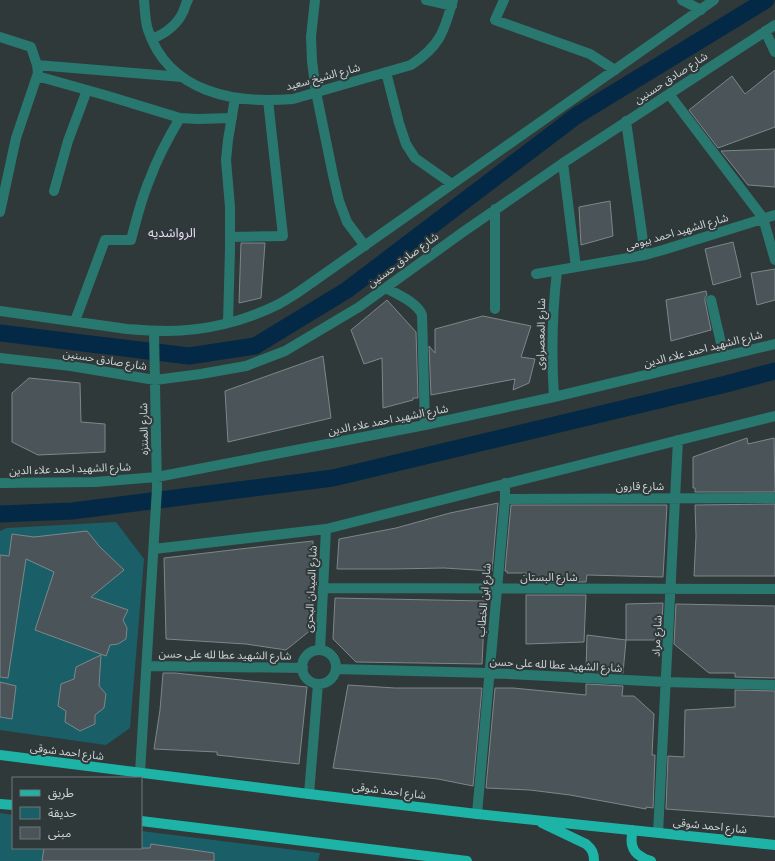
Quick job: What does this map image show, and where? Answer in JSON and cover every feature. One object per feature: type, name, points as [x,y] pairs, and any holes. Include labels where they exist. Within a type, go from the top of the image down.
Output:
[{"type":"main road","name":"شارع احمد شوقى","points":[[0,756],[477,814],[775,844]]},
{"type":"main road","points":[[0,804],[12,805]]},
{"type":"main road","points":[[536,820],[586,844],[593,852],[594,861]]},
{"type":"main road","points":[[142,821],[466,861]]},
{"type":"main road","points":[[633,830],[631,836],[633,848],[641,857],[651,861]]},
{"type":"street","name":"شارع الشيخ سعيد","points":[[144,0],[148,30],[153,44],[170,68],[194,85],[209,91],[235,98],[258,100],[293,99],[411,65],[432,49],[439,39],[445,28],[453,3]]},
{"type":"street","points":[[152,39],[160,36],[173,26],[188,0]]},
{"type":"street","points":[[315,0],[311,37],[312,61],[316,92],[332,175],[339,201],[347,222],[365,246]]},
{"type":"street","points":[[426,0],[453,3]]},
{"type":"street","points":[[504,0],[495,20],[590,54],[615,70]]},
{"type":"street","points":[[682,0],[701,10]]},
{"type":"street","points":[[0,311],[127,329],[153,336],[168,331],[189,330],[228,323],[256,314],[279,304],[365,246],[714,0]]},
{"type":"street","name":"شارع صادق حسنين","points":[[0,358],[71,366],[155,380],[246,366],[285,351],[359,307],[495,209],[562,163],[775,25]]},
{"type":"street","points":[[765,31],[775,52]]},
{"type":"street","points":[[0,37],[31,47],[38,73],[16,138],[0,207]]},
{"type":"street","points":[[37,65],[182,77]]},
{"type":"street","points":[[386,72],[406,144],[415,158],[452,184]]},
{"type":"street","points":[[37,76],[180,118],[232,118]]},
{"type":"street","points":[[54,191],[68,141],[87,90]]},
{"type":"street","points":[[669,94],[763,218],[775,260]]},
{"type":"street","points":[[228,323],[230,207],[226,160],[235,98]]},
{"type":"street","points":[[230,237],[283,236],[268,100]]},
{"type":"street","points":[[75,321],[105,240],[131,240],[149,181],[170,134],[180,118]]},
{"type":"street","points":[[626,121],[645,255]]},
{"type":"street","points":[[562,163],[576,267]]},
{"type":"street","points":[[495,209],[495,309]]},
{"type":"street","name":"شارع الشهيد احمد بيومى","points":[[536,274],[645,255],[775,215]]},
{"type":"street","name":"شارع المعصراوى","points":[[554,397],[552,334],[553,302],[557,271]]},
{"type":"street","points":[[386,288],[416,306],[421,311],[425,425]]},
{"type":"street","points":[[711,300],[724,356]]},
{"type":"street","name":"شارع المنتزه","points":[[140,773],[157,488],[153,336]]},
{"type":"street","name":"شارع الشهيد احمد علاء الدين","points":[[0,483],[95,482],[157,477],[425,425],[554,397],[775,344]]},
{"type":"street","points":[[154,549],[326,529],[775,416]]},
{"type":"street","name":"شارع مراد","points":[[658,833],[678,440]]},
{"type":"street","name":"شارع ابن الخطاب","points":[[477,814],[505,499],[505,483]]},
{"type":"street","name":"شارع قارون","points":[[505,499],[775,498]]},
{"type":"street","name":"شارع الميدان البحرى","points":[[320,650],[326,529]]},
{"type":"street","name":"شارع البستان","points":[[323,588],[775,589]]},
{"type":"street","points":[[320,650],[326,651],[330,654],[334,658],[336,664],[335,674],[323,684],[313,683],[303,672],[306,657],[310,653],[320,650]]},
{"type":"street","name":"شارع الشهيد عطا لله على حسن","points":[[147,666],[303,668]]},
{"type":"street","name":"شارع الشهيد عطا لله على حسن","points":[[336,669],[489,673],[666,682],[775,685]]},
{"type":"street","points":[[309,794],[318,684]]},
{"type":"green space","points":[[116,522],[144,559],[130,728],[106,745],[0,730],[0,531],[7,528]]},
{"type":"green space","points":[[0,813],[12,815],[12,849],[142,849],[142,831],[320,853],[318,861],[0,861]]},
{"type":"building","points":[[775,70],[775,127],[718,148],[689,110],[732,76],[745,94]]},
{"type":"building","points":[[775,149],[775,187],[748,185],[721,151]]},
{"type":"building","points":[[610,201],[613,236],[581,245],[579,207]]},
{"type":"building","points":[[733,242],[741,277],[713,285],[705,249]]},
{"type":"building","points":[[241,243],[265,243],[261,298],[239,303]]},
{"type":"building","points":[[775,269],[775,300],[757,305],[751,273]]},
{"type":"building","points":[[706,291],[707,295],[705,301],[711,330],[671,341],[666,300]]},
{"type":"building","points":[[387,300],[416,332],[418,398],[413,398],[413,400],[383,408],[382,358],[364,364],[351,330]]},
{"type":"building","points":[[483,316],[531,326],[521,357],[535,359],[529,383],[513,390],[515,379],[431,395],[429,346],[435,353],[435,329]]},
{"type":"building","points":[[323,356],[331,418],[228,442],[225,391]]},
{"type":"building","points":[[29,378],[80,383],[81,422],[105,424],[105,452],[38,455],[12,442],[12,393]]},
{"type":"building","points":[[747,438],[748,444],[774,438],[775,492],[695,492],[695,488],[693,488],[693,457]]},
{"type":"building","points":[[498,503],[492,571],[444,568],[337,569],[339,539],[396,528],[450,513]]},
{"type":"building","points":[[775,504],[775,576],[694,576],[696,536],[695,505]]},
{"type":"building","points":[[511,505],[667,505],[663,577],[587,575],[586,582],[526,582],[526,573],[507,573],[507,571],[505,571]]},
{"type":"building","points":[[87,531],[100,547],[124,570],[91,597],[128,610],[123,620],[127,628],[126,639],[118,644],[110,645],[106,656],[35,630],[54,572],[26,559],[8,678],[0,677],[0,555],[9,556],[12,534],[34,537]]},
{"type":"building","points":[[313,541],[312,629],[286,650],[246,644],[166,639],[164,558]]},
{"type":"building","points":[[526,595],[586,595],[584,642],[526,644]]},
{"type":"building","points":[[335,598],[485,601],[482,664],[356,662],[333,639]]},
{"type":"building","points":[[663,603],[661,640],[626,640],[626,604]]},
{"type":"building","points":[[676,604],[775,606],[775,678],[735,677],[735,673],[709,673],[674,644]]},
{"type":"building","points":[[587,635],[626,640],[623,673],[586,671]]},
{"type":"building","points":[[101,655],[99,686],[106,694],[104,708],[95,715],[95,724],[80,731],[65,722],[66,711],[58,706],[61,684],[74,679],[76,667]]},
{"type":"building","points":[[163,673],[307,687],[299,764],[217,755],[217,752],[154,749],[160,710]]},
{"type":"building","points":[[0,682],[16,686],[12,719],[0,717]]},
{"type":"building","points":[[586,684],[623,686],[622,696],[634,696],[654,714],[652,755],[655,755],[653,808],[646,807],[646,809],[570,795],[530,790],[486,788],[495,688],[513,688],[586,695]]},
{"type":"building","points":[[348,685],[395,688],[482,688],[473,786],[438,779],[333,768]]},
{"type":"building","points":[[735,690],[775,691],[775,817],[666,809],[668,756],[684,757],[685,710],[735,707]]},
{"type":"building","points":[[151,844],[214,853],[214,861],[42,861],[44,849],[150,848]]},
{"type":"waterway","points":[[0,333],[189,356],[255,346],[347,290],[576,116],[766,0]]},
{"type":"waterway","points":[[0,514],[72,511],[333,478],[775,371]]},
{"type":"district","name":"الرواشديه","points":[[172,233]]}]
